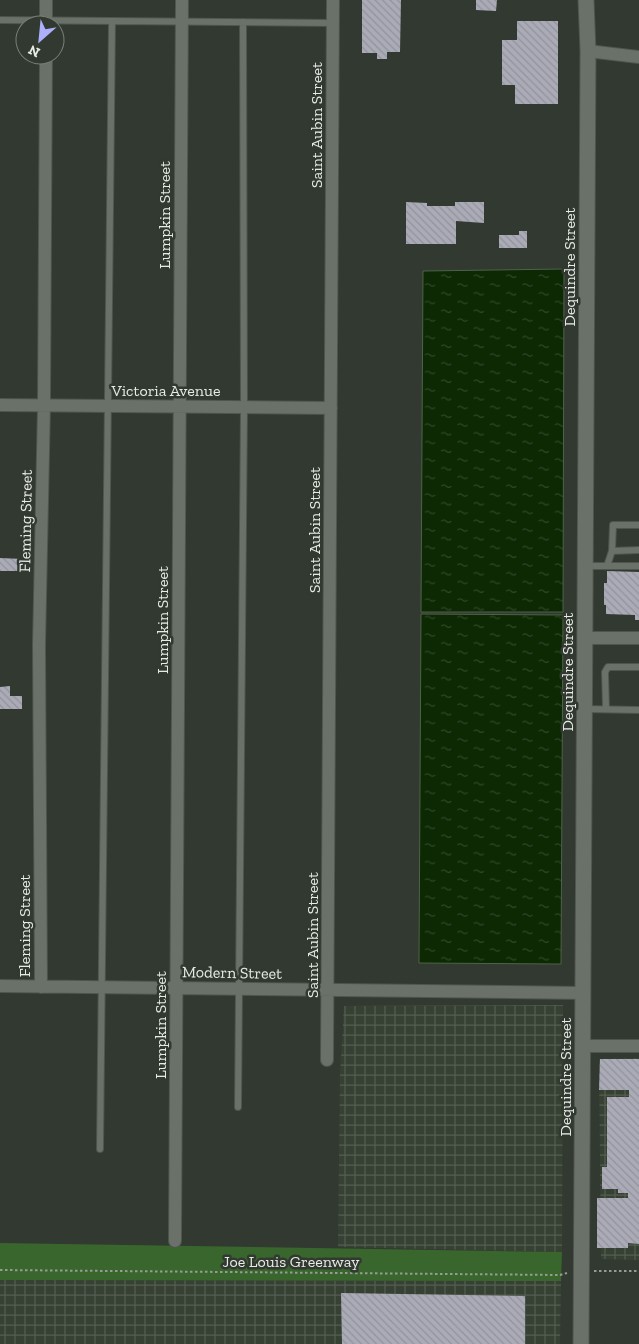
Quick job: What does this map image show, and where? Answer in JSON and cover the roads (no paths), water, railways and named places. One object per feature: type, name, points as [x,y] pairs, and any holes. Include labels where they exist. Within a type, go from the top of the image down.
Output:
[{"type":"street","points":[[46,0],[46,15]]},
{"type":"street","name":"Lumpkin Street","points":[[175,1241],[182,0]]},
{"type":"street","name":"Saint Aubin Street","points":[[327,1060],[333,0]]},
{"type":"street","name":"Dequindre Street","points":[[581,1344],[588,51],[586,0]]},
{"type":"street","points":[[588,51],[639,56]]},
{"type":"street","name":"Fleming Street","points":[[41,987],[39,645],[44,405],[46,65]]},
{"type":"street","name":"Victoria Avenue","points":[[0,405],[331,408]]},
{"type":"street","points":[[585,638],[639,638]]},
{"type":"street","name":"Modern Street","points":[[0,986],[583,993]]},
{"type":"street","points":[[583,1046],[639,1046]]},
{"type":"lane","points":[[0,20],[15,21]]},
{"type":"lane","points":[[65,23],[182,21],[333,23]]},
{"type":"lane","points":[[100,1149],[112,22]]},
{"type":"lane","points":[[238,1107],[244,407],[244,22]]},
{"type":"lane","points":[[607,566],[612,551],[613,525],[639,525]]},
{"type":"lane","points":[[612,551],[639,550]]},
{"type":"lane","points":[[586,566],[639,566]]},
{"type":"lane","points":[[606,709],[605,672],[608,668],[639,667]]},
{"type":"lane","points":[[585,709],[639,710]]},
{"type":"water","points":[[564,269],[563,612],[421,612],[423,271]]},
{"type":"water","points":[[421,614],[563,615],[561,964],[419,963]]}]
